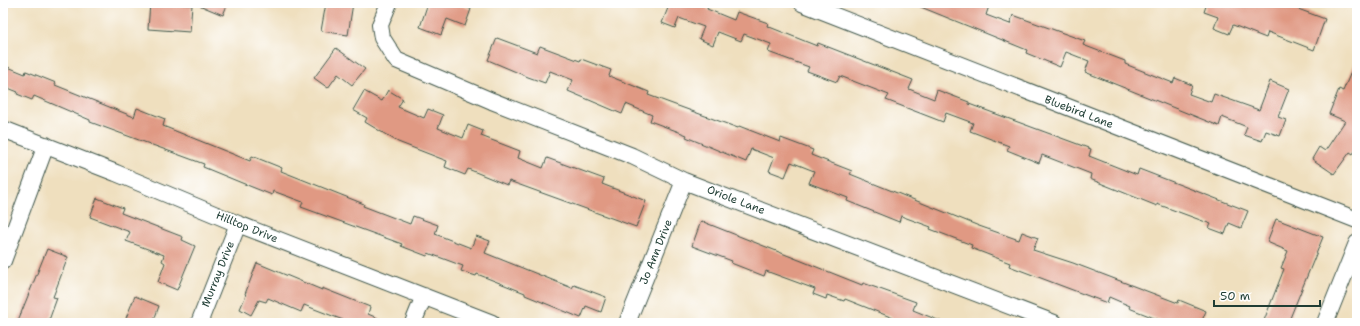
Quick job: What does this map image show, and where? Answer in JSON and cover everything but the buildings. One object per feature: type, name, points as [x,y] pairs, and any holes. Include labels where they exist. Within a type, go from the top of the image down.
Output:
[{"type":"street","name":"Oriole Lane","points":[[390,3],[380,25],[382,38],[396,60],[420,72],[632,156],[684,181],[1054,323]]},
{"type":"street","name":"Bluebird Lane","points":[[802,3],[1357,220]]},
{"type":"street","name":"Hilltop Drive","points":[[3,129],[46,145],[238,224],[492,323]]},
{"type":"street","points":[[3,261],[46,145]]},
{"type":"street","name":"Jo Ann Drive","points":[[627,323],[684,181]]},
{"type":"street","name":"Murray Drive","points":[[199,323],[238,224]]},
{"type":"street","points":[[1325,323],[1357,243]]},
{"type":"street","points":[[413,323],[424,296]]}]
